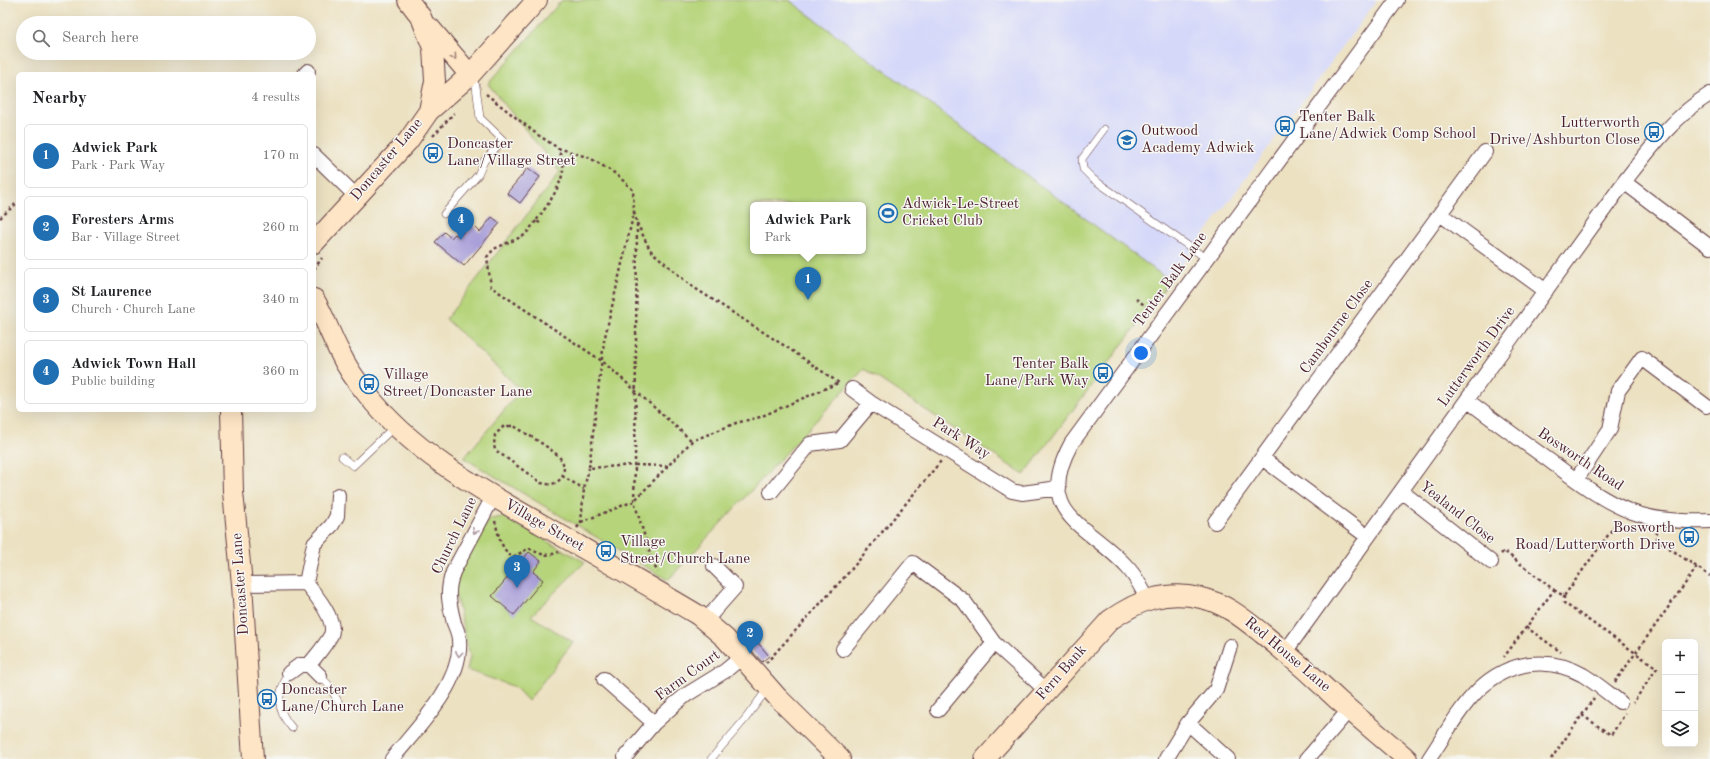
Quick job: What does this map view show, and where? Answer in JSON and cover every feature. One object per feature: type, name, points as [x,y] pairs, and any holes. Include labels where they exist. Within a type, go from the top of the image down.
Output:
[{"type":"street","name":"Doncaster Lane","points":[[316,241],[408,141],[429,111],[435,81],[433,48],[421,17],[408,0]]},
{"type":"street","points":[[429,111],[473,81],[537,0]]},
{"type":"street","name":"Tenter Balk Lane","points":[[1147,599],[1129,568],[1113,553],[1079,527],[1068,515],[1058,488],[1058,476],[1062,461],[1071,444],[1397,0]]},
{"type":"street","points":[[421,17],[473,81]]},
{"type":"street","name":"Lutterworth Drive","points":[[1285,652],[1624,182],[1648,151],[1672,125],[1710,94]]},
{"type":"street","name":"Cambourne Close","points":[[1215,522],[1485,152]]},
{"type":"street","points":[[316,157],[357,197]]},
{"type":"street","points":[[1624,182],[1710,247]]},
{"type":"street","points":[[1440,214],[1546,291]]},
{"type":"street","name":"Village Street","points":[[316,303],[339,352],[351,372],[367,395],[396,426],[441,464],[493,497],[706,621],[725,638],[801,722],[840,759]]},
{"type":"street","points":[[1576,480],[1610,429],[1618,391],[1642,358],[1706,406]]},
{"type":"street","name":"Park Way","points":[[852,389],[948,452],[1012,491],[1022,493],[1058,488]]},
{"type":"street","name":"Bosworth Road","points":[[1466,400],[1576,480],[1610,502],[1627,510],[1658,519],[1685,522],[1710,521]]},
{"type":"street","points":[[771,492],[810,444],[840,440],[871,402]]},
{"type":"street","name":"Doncaster Lane","points":[[231,412],[233,492],[242,584],[253,759]]},
{"type":"street","points":[[1262,458],[1368,537]]},
{"type":"street","name":"Yealand Close","points":[[1401,491],[1491,562]]},
{"type":"street","points":[[309,665],[331,634],[332,627],[325,609],[306,583],[314,544],[332,525],[337,516],[338,495]]},
{"type":"street","name":"Church Lane","points":[[392,759],[437,702],[453,676],[457,663],[459,639],[448,596],[449,584],[453,572],[493,497]]},
{"type":"street","points":[[843,649],[914,563],[964,601],[994,643],[1047,691]]},
{"type":"street","points":[[706,621],[735,587],[714,566]]},
{"type":"street","points":[[242,584],[306,583]]},
{"type":"street","name":"Red House Lane","points":[[1147,599],[1169,595],[1185,595],[1202,598],[1221,604],[1238,614],[1285,652],[1349,710],[1407,759]]},
{"type":"street","name":"Fern Bank","points":[[985,759],[1110,620],[1129,607],[1147,599]]},
{"type":"street","points":[[938,710],[994,643]]},
{"type":"street","points":[[1166,759],[1170,750],[1188,723],[1216,690],[1230,646]]},
{"type":"street","name":"Farm Court","points":[[624,758],[654,724],[686,695],[725,671],[742,657]]},
{"type":"street","points":[[1429,759],[1475,692],[1493,676],[1516,666],[1539,663],[1562,666],[1582,675],[1627,706]]},
{"type":"street","points":[[289,673],[300,665],[309,665],[320,676]]},
{"type":"street","name":"Farm Court","points":[[604,679],[654,724]]},
{"type":"street","points":[[1307,759],[1349,710]]},
{"type":"street","points":[[1188,723],[1228,759]]},
{"type":"lane","points":[[444,214],[478,175],[484,161],[503,140],[480,118],[473,81]]},
{"type":"lane","points":[[1104,129],[1082,159],[1083,169],[1093,180],[1207,259]]},
{"type":"lane","points":[[342,457],[353,466],[396,426]]},
{"type":"lane","points":[[289,673],[281,689],[279,705],[281,714],[292,728]]},
{"type":"lane","points":[[320,676],[328,684],[339,703]]},
{"type":"lane","points":[[711,759],[746,718],[762,680]]},
{"type":"path","points":[[473,81],[538,135],[558,148],[590,158],[616,174],[633,190],[634,212],[637,223],[650,250],[690,285],[791,350],[838,383],[852,389]]},
{"type":"path","points":[[558,148],[563,164],[559,183],[552,200],[525,235],[494,249],[487,257],[491,287],[602,361],[692,441]]},
{"type":"path","points":[[0,218],[16,204]]},
{"type":"path","points":[[493,497],[494,518],[499,537],[508,554],[512,557],[529,548],[538,553],[549,555],[563,550],[581,522],[604,341],[634,212]]},
{"type":"path","points":[[536,221],[540,223]]},
{"type":"path","points":[[637,223],[634,501],[653,564],[666,586],[660,593]]},
{"type":"path","points":[[1136,298],[1163,319]]},
{"type":"path","points":[[581,522],[634,501],[692,441],[736,423],[760,417],[838,383]]},
{"type":"path","points":[[514,426],[560,457],[564,466],[562,476],[553,484],[541,483],[498,453],[494,444],[495,435],[503,427],[514,426]]},
{"type":"path","points":[[762,680],[948,452]]},
{"type":"path","points":[[589,468],[635,465],[668,466]]},
{"type":"path","points":[[562,476],[584,489]]},
{"type":"path","points":[[1582,716],[1611,735],[1627,706],[1657,668],[1564,603],[1564,596],[1627,510]]},
{"type":"path","points":[[1658,519],[1656,539],[1710,576]]},
{"type":"path","points":[[1491,562],[1504,551],[1564,596]]},
{"type":"path","points":[[1552,759],[1594,698],[1607,692],[1697,567]]},
{"type":"path","points":[[1493,676],[1506,654],[1554,590]]},
{"type":"path","points":[[1526,627],[1566,656]]},
{"type":"shaded area","name":"Outwood Academy Adwick","points":[[789,0],[1377,0],[1170,281]]},
{"type":"green space","points":[[562,0],[789,0],[1170,281],[1024,475],[864,369],[668,580],[464,458],[521,390],[446,319],[560,172],[488,84]]},
{"type":"green space","points":[[503,517],[585,562],[531,616],[573,642],[528,701],[515,687],[467,670],[470,657],[453,584],[483,528],[490,519]]},
{"type":"building","points":[[528,168],[540,177],[520,203],[507,193]]},
{"type":"building","points":[[492,217],[500,223],[464,266],[435,242],[444,232],[451,238],[455,234],[459,237],[471,223],[480,232]]},
{"type":"building","points":[[529,552],[541,561],[533,572],[543,580],[514,615],[492,596]]},
{"type":"building","points":[[750,633],[769,656],[762,662],[742,640]]},
{"type":"place","name":"Tenter Balk Lane/Adwick Comp School","points":[[1285,126]]},
{"type":"place","name":"Lutterworth Drive/Ashburton Close","points":[[1654,132]]},
{"type":"place","name":"Outwood Academy Adwick","points":[[1127,140]]},
{"type":"place","name":"Doncaster Lane/Village Street","points":[[433,153]]},
{"type":"place","name":"Adwick-Le-Street Cricket Club","points":[[888,213]]},
{"type":"place","name":"Adwick Town Hall","points":[[461,240]]},
{"type":"place","name":"Adwick Park","points":[[808,300]]},
{"type":"place","name":"Tenter Balk Lane/Park Way","points":[[1103,373]]},
{"type":"place","name":"Village Street/Doncaster Lane","points":[[369,384]]},
{"type":"place","name":"Bosworth Road/Lutterworth Drive","points":[[1689,537]]},
{"type":"place","name":"Village Street/Church Lane","points":[[606,551]]},
{"type":"place","name":"St Laurence","points":[[517,588]]},
{"type":"place","name":"Foresters Arms","points":[[750,654]]},
{"type":"place","name":"Doncaster Lane/Church Lane","points":[[267,699]]}]
